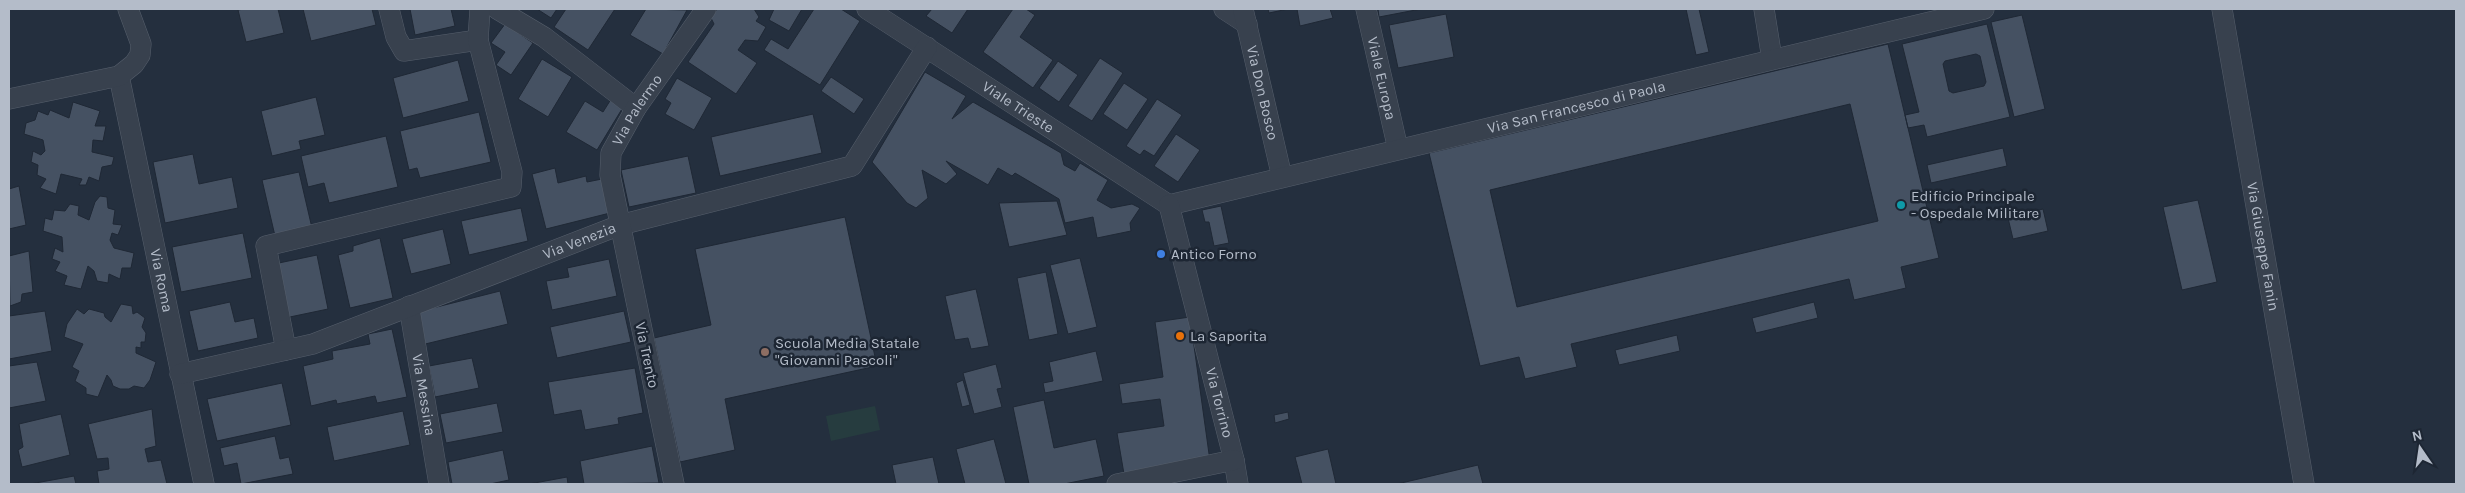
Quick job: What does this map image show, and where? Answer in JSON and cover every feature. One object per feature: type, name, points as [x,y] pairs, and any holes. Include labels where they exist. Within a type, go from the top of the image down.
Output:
[{"type":"street","points":[[9,99],[119,76],[134,64],[140,55],[141,44],[128,9]]},
{"type":"street","points":[[389,9],[396,37],[404,51],[478,40]]},
{"type":"street","points":[[286,350],[266,246],[511,187],[512,172],[478,40],[480,9]]},
{"type":"street","points":[[497,9],[544,38],[636,108]]},
{"type":"street","name":"Via Palermo","points":[[620,225],[610,175],[611,153],[636,108],[706,9]]},
{"type":"street","name":"Viale Trieste","points":[[867,9],[1169,205]]},
{"type":"street","points":[[1224,9],[1245,16]]},
{"type":"street","name":"Viale Europa","points":[[1366,9],[1398,149]]},
{"type":"street","points":[[1764,9],[1772,59]]},
{"type":"street","name":"Via San Francesco di Paola","points":[[1169,205],[1984,9]]},
{"type":"street","name":"Via Giuseppe Fanin","points":[[2222,9],[2304,484]]},
{"type":"street","name":"Via Don Bosco","points":[[1245,16],[1282,177]]},
{"type":"street","name":"Via Venezia","points":[[180,374],[313,344],[620,225],[852,166],[926,47]]},
{"type":"street","name":"Via Roma","points":[[119,76],[204,484]]},
{"type":"street","name":"Via Torrino","points":[[1169,205],[1234,460],[1238,484]]},
{"type":"street","name":"Via Trento","points":[[620,225],[674,484]]},
{"type":"street","name":"Via Messina","points":[[409,306],[439,484]]},
{"type":"street","points":[[1117,484],[1234,460]]},
{"type":"green space","points":[[875,406],[880,430],[831,441],[826,416]]},
{"type":"building","points":[[278,9],[284,33],[246,42],[238,10]]},
{"type":"building","points":[[303,9],[372,9],[376,25],[311,41]]},
{"type":"building","points":[[410,9],[451,9],[455,26],[415,35]]},
{"type":"building","points":[[537,9],[557,9],[551,18]]},
{"type":"building","points":[[566,9],[615,9],[588,50],[554,27]]},
{"type":"building","points":[[646,9],[687,10],[663,54],[630,35]]},
{"type":"building","points":[[717,9],[754,9],[759,17],[756,21],[766,27],[758,41],[745,40],[738,50],[757,63],[736,94],[688,62],[714,24],[711,18]]},
{"type":"building","points":[[774,9],[802,9],[789,31],[769,20]]},
{"type":"building","points":[[814,9],[841,9],[860,21],[820,85],[764,50],[771,39],[788,49]]},
{"type":"building","points":[[932,9],[968,9],[952,33],[926,16]]},
{"type":"building","points":[[1013,9],[1026,9],[1035,15],[1020,37],[1053,60],[1033,88],[983,52]]},
{"type":"building","points":[[1268,9],[1288,9],[1269,13]]},
{"type":"building","points":[[1297,9],[1330,9],[1333,18],[1300,26]]},
{"type":"building","points":[[1378,9],[1421,9],[1379,17]]},
{"type":"building","points":[[1686,9],[1699,9],[1709,52],[1696,55]]},
{"type":"building","points":[[1446,14],[1454,57],[1398,68],[1389,25]]},
{"type":"building","points":[[2022,15],[2045,109],[2014,117],[1991,22]]},
{"type":"building","points":[[505,24],[533,43],[511,75],[496,65],[505,52],[491,43]]},
{"type":"building","points":[[1987,24],[2010,117],[1927,137],[1924,125],[1908,128],[1905,115],[1919,112],[1902,44]],"holes":[[[1976,54],[1980,56],[1986,82],[1984,86],[1953,93],[1949,91],[1943,64],[1945,61]]]},
{"type":"building","name":"Edificio Principale - Ospedale Militare","points":[[1888,44],[1939,258],[1901,267],[1906,288],[1854,300],[1849,279],[1571,344],[1577,367],[1525,379],[1519,357],[1480,366],[1429,153]],"holes":[[[1850,104],[1878,221],[1517,307],[1490,190]]]},
{"type":"building","points":[[1100,58],[1123,73],[1092,121],[1068,106]]},
{"type":"building","points":[[542,59],[572,77],[548,117],[518,99]]},
{"type":"building","points":[[458,60],[469,101],[403,118],[393,78]]},
{"type":"building","points":[[1058,61],[1078,75],[1059,102],[1039,88]]},
{"type":"building","points":[[925,72],[966,96],[952,119],[973,102],[1061,153],[1064,165],[1075,171],[1080,163],[1108,180],[1097,200],[1111,208],[1132,204],[1140,208],[1130,223],[1131,231],[1097,238],[1093,217],[1065,223],[1059,199],[1015,173],[1012,176],[998,168],[988,185],[946,161],[957,174],[946,184],[922,170],[928,198],[916,208],[907,203],[872,162]]},
{"type":"building","points":[[831,77],[864,99],[854,114],[821,91]]},
{"type":"building","points":[[677,78],[712,98],[694,130],[665,114],[671,103],[665,99]]},
{"type":"building","points":[[1124,83],[1148,99],[1127,130],[1103,114]]},
{"type":"building","points":[[613,96],[625,104],[597,150],[566,132],[585,101],[603,112]]},
{"type":"building","points":[[316,97],[325,135],[299,141],[301,149],[272,156],[261,111]]},
{"type":"building","points":[[1157,99],[1182,115],[1154,156],[1144,150],[1140,155],[1126,146]]},
{"type":"building","points":[[73,102],[100,111],[95,126],[106,126],[103,141],[93,140],[92,152],[114,157],[112,165],[102,167],[99,181],[89,177],[86,185],[79,185],[82,179],[61,174],[56,194],[40,188],[46,179],[37,175],[38,165],[31,162],[33,151],[41,155],[45,151],[43,140],[24,134],[26,123],[35,120],[38,111],[48,115],[50,110],[69,118]]},
{"type":"building","points":[[479,112],[491,162],[420,178],[417,168],[409,170],[400,131]]},
{"type":"building","points":[[813,114],[822,153],[720,176],[711,137]]},
{"type":"building","points":[[1176,134],[1200,150],[1178,182],[1154,166]]},
{"type":"building","points":[[386,136],[398,187],[329,203],[324,183],[308,187],[301,156]]},
{"type":"building","points":[[2003,148],[2007,166],[1931,183],[1927,165]]},
{"type":"building","points":[[193,154],[199,184],[232,177],[238,208],[165,223],[153,162]]},
{"type":"building","points":[[688,156],[696,193],[629,207],[621,170]]},
{"type":"building","points":[[555,168],[558,183],[586,176],[587,182],[602,179],[610,213],[546,229],[532,174]]},
{"type":"building","points":[[299,172],[312,228],[275,236],[262,180]]},
{"type":"building","points":[[19,186],[26,225],[9,229],[9,189]]},
{"type":"building","points":[[100,196],[107,197],[108,208],[115,210],[113,224],[122,225],[118,235],[112,233],[110,240],[114,248],[134,253],[131,268],[122,268],[120,279],[109,274],[108,283],[97,281],[94,271],[88,266],[81,289],[64,285],[67,276],[55,271],[60,262],[52,259],[55,248],[63,252],[62,237],[43,231],[45,218],[52,220],[54,210],[65,211],[70,204],[79,206],[78,215],[89,220],[95,202]]},
{"type":"building","points":[[2198,200],[2217,282],[2182,290],[2163,207]]},
{"type":"building","points":[[1057,201],[1067,235],[1009,247],[999,203]]},
{"type":"building","points":[[1221,206],[1229,243],[1214,246],[1209,222],[1205,222],[1202,210]]},
{"type":"building","points":[[521,208],[528,241],[469,255],[461,221]]},
{"type":"building","points":[[2043,209],[2048,231],[2013,239],[2008,218]]},
{"type":"building","name":"Scuola Media Statale \"Giovanni Pascoli\"","points":[[845,217],[877,366],[725,399],[735,450],[680,462],[654,338],[711,325],[695,249]]},
{"type":"building","points":[[443,229],[451,264],[411,274],[402,239]]},
{"type":"building","points":[[243,233],[252,278],[181,292],[172,247]]},
{"type":"building","points":[[380,238],[393,298],[350,308],[338,255],[353,251],[353,246]]},
{"type":"building","points":[[29,251],[33,292],[22,294],[21,302],[10,306],[9,256]]},
{"type":"building","points":[[317,255],[328,309],[285,318],[274,264]]},
{"type":"building","points":[[1080,258],[1097,327],[1068,334],[1050,265]]},
{"type":"building","points":[[609,259],[617,296],[552,310],[546,281],[569,277],[567,268]]},
{"type":"building","points":[[1046,272],[1058,334],[1029,340],[1017,278]]},
{"type":"building","points":[[976,289],[989,346],[971,349],[968,338],[955,340],[945,296]]},
{"type":"building","points":[[500,291],[508,324],[417,346],[413,313]]},
{"type":"building","points":[[230,302],[235,322],[254,318],[258,338],[198,351],[189,311]]},
{"type":"building","points":[[1814,302],[1818,318],[1756,333],[1752,318]]},
{"type":"building","points":[[121,304],[132,306],[133,314],[137,312],[145,318],[142,327],[146,333],[145,342],[141,342],[141,348],[136,347],[136,353],[156,362],[150,380],[144,388],[134,386],[129,389],[120,389],[113,386],[107,375],[98,397],[86,394],[86,388],[75,381],[79,371],[72,367],[83,344],[64,337],[67,324],[77,309],[84,314],[89,309],[104,313],[105,317],[111,322]]},
{"type":"building","points":[[45,311],[52,351],[9,359],[9,316]]},
{"type":"building","points":[[624,311],[631,342],[557,358],[550,327]]},
{"type":"building","points":[[1190,317],[1210,461],[1124,474],[1117,433],[1164,426],[1160,399],[1122,404],[1119,384],[1163,377],[1155,322]]},
{"type":"building","points":[[392,329],[407,397],[377,403],[375,396],[337,404],[336,400],[311,406],[303,366],[333,359],[332,351],[370,344],[368,334]]},
{"type":"building","points":[[1677,335],[1680,351],[1619,365],[1615,350]]},
{"type":"building","points":[[1096,351],[1103,381],[1045,393],[1043,383],[1053,381],[1049,362]]},
{"type":"building","points":[[472,358],[479,388],[435,397],[429,366]]},
{"type":"building","points":[[37,362],[46,401],[9,408],[9,366]]},
{"type":"building","points":[[996,364],[1002,388],[997,389],[1002,407],[974,414],[963,373]]},
{"type":"building","points":[[635,368],[643,413],[618,418],[619,424],[585,430],[581,410],[554,415],[548,382]]},
{"type":"building","points":[[963,380],[970,405],[962,407],[956,383]]},
{"type":"building","points":[[282,383],[291,425],[217,441],[207,399]]},
{"type":"building","points":[[1044,400],[1054,448],[1096,439],[1104,476],[1064,484],[1029,484],[1013,407]]},
{"type":"building","points":[[497,403],[503,432],[446,443],[440,414]]},
{"type":"building","points":[[152,409],[156,446],[145,449],[148,462],[161,460],[167,484],[99,484],[97,471],[109,469],[108,458],[97,459],[88,424]]},
{"type":"building","points":[[403,411],[410,445],[334,461],[327,427]]},
{"type":"building","points":[[1288,412],[1289,419],[1275,423],[1274,415]]},
{"type":"building","points":[[61,414],[70,455],[22,467],[18,450],[23,447],[19,424]]},
{"type":"building","points":[[275,436],[280,459],[289,457],[293,474],[241,484],[237,463],[224,466],[220,448]]},
{"type":"building","points":[[994,439],[1006,484],[965,484],[956,449]]},
{"type":"building","points":[[652,446],[659,483],[584,484],[580,461]]},
{"type":"building","points":[[1328,449],[1336,484],[1302,484],[1295,457]]},
{"type":"building","points":[[503,450],[509,480],[490,484],[452,484],[448,462]]},
{"type":"building","points":[[933,457],[939,484],[896,484],[892,465]]},
{"type":"building","points":[[1478,465],[1483,484],[1397,484]]},
{"type":"building","points":[[74,476],[76,484],[30,484]]},
{"type":"building","points":[[567,477],[568,484],[529,484]]},
{"type":"place","name":"Edificio Principale - Ospedale Militare","points":[[1901,205]]},
{"type":"place","name":"Antico Forno","points":[[1161,254]]},
{"type":"place","name":"La Saporita","points":[[1180,336]]},
{"type":"place","name":"Scuola Media Statale \"Giovanni Pascoli\"","points":[[765,352]]}]
